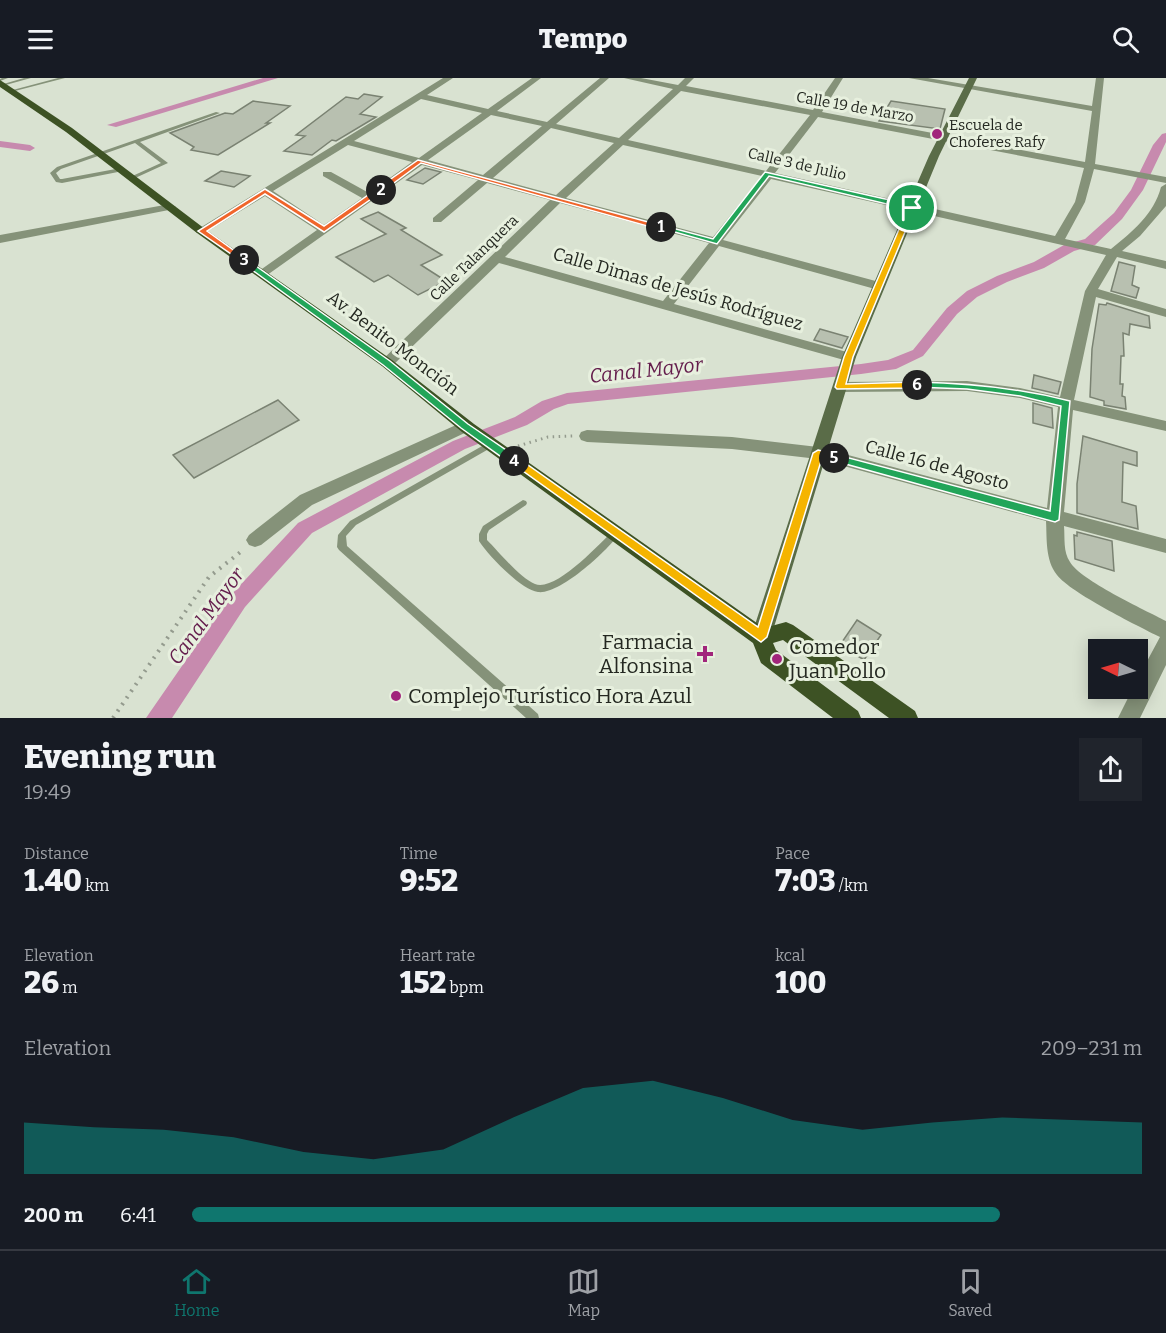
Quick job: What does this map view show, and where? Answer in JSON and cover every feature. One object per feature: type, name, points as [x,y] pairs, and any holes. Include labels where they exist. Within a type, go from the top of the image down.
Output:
[{"type":"main road","name":"Av. Benito Monción","points":[[4,83],[201,231],[387,363],[466,427],[761,637],[768,656],[850,718]]},
{"type":"main road","points":[[761,637],[786,631],[907,718]]},
{"type":"street","points":[[201,231],[449,78]]},
{"type":"street","points":[[263,274],[537,78]]},
{"type":"street","points":[[437,220],[604,78]]},
{"type":"street","name":"Calle 19 de Marzo","points":[[628,78],[1166,180]]},
{"type":"street","name":"Calle Talanquera","points":[[387,363],[558,199],[690,78]]},
{"type":"street","points":[[666,306],[815,115],[839,78]]},
{"type":"street","points":[[913,78],[971,83],[1096,109]]},
{"type":"street","points":[[1061,241],[1080,202],[1090,165],[1100,78]]},
{"type":"street","points":[[761,637],[848,358],[934,156],[971,83]]},
{"type":"street","name":"Calle 3 de Julio","points":[[420,96],[1166,265]]},
{"type":"street","points":[[345,141],[879,286]]},
{"type":"street","points":[[327,174],[369,198]]},
{"type":"street","points":[[1166,187],[1162,204],[1136,234],[1113,253],[1091,291],[1066,404],[1055,517],[1056,552],[1063,568],[1079,582],[1166,632]]},
{"type":"street","points":[[265,191],[324,230]]},
{"type":"street","points":[[0,239],[170,207]]},
{"type":"street","name":"Calle Dimas de Jesús Rodríguez","points":[[496,258],[848,358]]},
{"type":"street","points":[[1091,291],[1166,313]]},
{"type":"street","points":[[841,385],[967,386],[1020,393],[1166,426]]},
{"type":"street","points":[[255,540],[306,500],[466,427]]},
{"type":"street","name":"Calle 16 de Agosto","points":[[587,436],[730,442],[818,453],[1166,546]]},
{"type":"street","points":[[1129,718],[1166,644]]},
{"type":"lane","points":[[4,83],[29,78]]},
{"type":"lane","points":[[4,83],[63,78]]},
{"type":"lane","points":[[137,142],[165,163],[126,174],[62,181],[58,180],[53,173],[59,168],[218,112]]},
{"type":"lane","points":[[497,448],[352,523],[342,535],[342,548],[534,718]]},
{"type":"lane","points":[[523,503],[486,528],[483,541],[532,587],[546,589],[559,585],[616,533]]},
{"type":"path","points":[[497,448],[548,437],[587,436]]},
{"type":"path","points":[[113,718],[209,577],[255,540]]},
{"type":"building","points":[[364,94],[382,97],[360,114],[376,117],[336,141],[332,140],[312,155],[284,151],[305,136],[296,135],[346,97],[358,99]]},
{"type":"building","points":[[253,101],[290,106],[266,123],[270,123],[218,155],[191,150],[194,147],[170,133],[225,113],[233,114]]},
{"type":"building","points":[[891,101],[945,109],[940,129],[879,121]]},
{"type":"building","points":[[425,168],[441,172],[423,184],[407,180]]},
{"type":"building","points":[[221,171],[250,176],[234,187],[205,181]]},
{"type":"building","points":[[378,212],[406,228],[401,230],[442,255],[421,265],[446,281],[418,295],[388,275],[374,282],[336,257],[386,234],[361,219]]},
{"type":"building","points":[[1119,262],[1135,266],[1132,285],[1139,288],[1136,298],[1111,291]]},
{"type":"building","points":[[1107,303],[1149,316],[1150,328],[1130,324],[1129,335],[1123,333],[1124,356],[1121,356],[1120,384],[1123,384],[1122,396],[1125,397],[1126,409],[1104,405],[1104,401],[1090,397],[1092,349],[1099,304],[1106,305]]},
{"type":"building","points":[[820,329],[848,337],[842,348],[814,340]]},
{"type":"building","points":[[1034,375],[1061,382],[1058,394],[1032,388]]},
{"type":"building","points":[[278,400],[299,420],[194,478],[173,455]]},
{"type":"building","points":[[1033,403],[1052,408],[1053,428],[1033,423]]},
{"type":"building","points":[[1083,436],[1137,452],[1137,466],[1123,462],[1122,502],[1136,506],[1138,529],[1077,513],[1077,484]]},
{"type":"building","points":[[1077,532],[1112,541],[1114,571],[1075,559],[1074,535],[1077,536]]},
{"type":"building","points":[[857,620],[881,635],[864,660],[840,645]]},
{"type":"waterway","points":[[112,125],[273,78]]},
{"type":"waterway","name":"Canal Mayor","points":[[158,718],[238,601],[305,528],[459,445],[521,421],[548,405],[567,399],[861,369],[890,365],[905,360],[918,353],[952,311],[972,294],[1002,279],[1039,265],[1069,248],[1090,242],[1118,216],[1137,190],[1158,145],[1166,136]]},
{"type":"waterway","points":[[0,144],[30,148]]},
{"type":"place","name":"Escuela de Choferes Rafy","points":[[937,134]]},
{"type":"place","name":"Farmacia Alfonsina","points":[[705,654]]},
{"type":"place","name":"Comedor Juan Pollo","points":[[777,659]]},
{"type":"place","name":"Complejo Turístico Hora Azul","points":[[396,696]]},
{"type":"route","points":[[420,161],[715,242],[767,174],[912,208],[849,357],[840,387],[967,386],[1020,393],[1066,404],[1055,517],[818,453],[761,637],[468,428],[387,363],[201,231],[265,191],[324,230],[420,161]]}]
